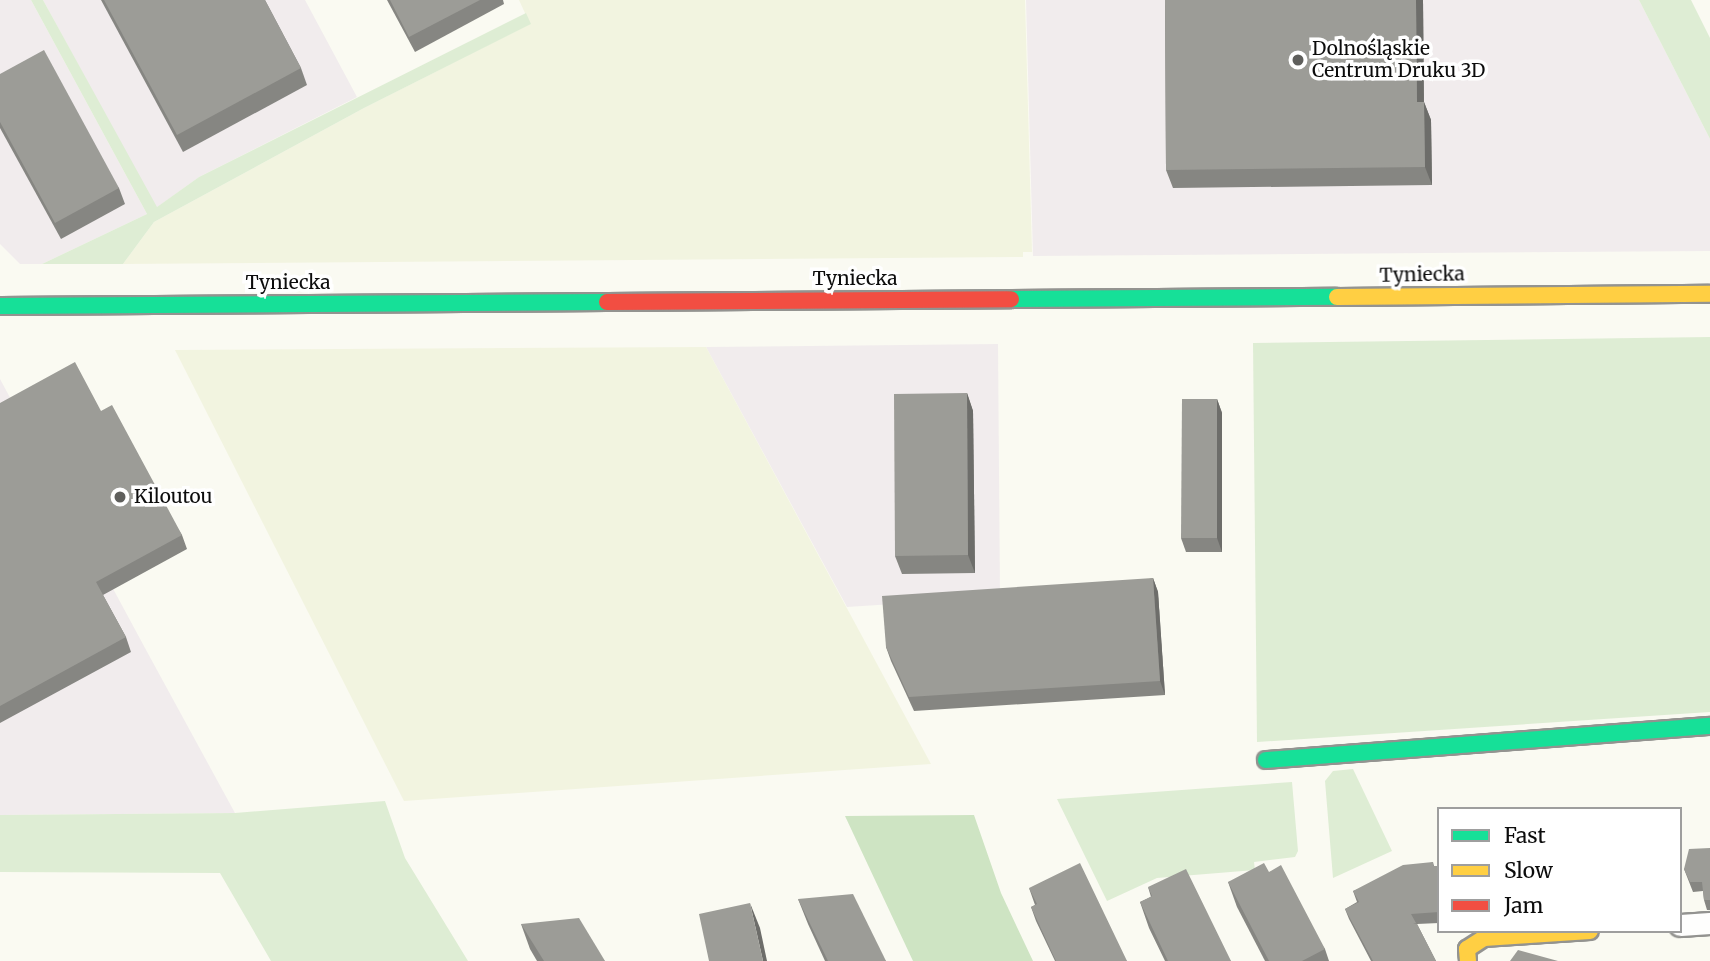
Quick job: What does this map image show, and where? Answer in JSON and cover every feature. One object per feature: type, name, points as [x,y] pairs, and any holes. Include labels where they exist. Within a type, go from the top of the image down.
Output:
[{"type":"street","name":"Tyniecka","points":[[0,306],[1710,294]]},
{"type":"street","points":[[1266,760],[1710,726]]},
{"type":"street","points":[[1682,925],[1710,923]]},
{"type":"street","points":[[1468,961],[1468,949],[1484,938],[1560,933]]},
{"type":"shaded area","points":[[0,0],[31,0],[147,214],[42,264],[20,264],[0,244]]},
{"type":"shaded area","points":[[43,0],[305,0],[357,97],[199,177],[156,208]]},
{"type":"shaded area","points":[[1026,0],[1639,0],[1710,139],[1710,251],[1033,256]]},
{"type":"shaded area","points":[[998,344],[1000,597],[847,607],[706,347]]},
{"type":"shaded area","points":[[0,379],[145,648],[235,813],[0,815]]},
{"type":"green space","points":[[31,0],[43,0],[157,207],[199,177],[526,13],[531,24],[364,108],[154,222],[123,264],[42,264],[147,214]]},
{"type":"green space","points":[[519,0],[1025,0],[1032,252],[1023,252],[1023,257],[123,264],[154,222],[364,108],[530,24]]},
{"type":"green space","points":[[1639,0],[1691,0],[1710,38],[1710,139]]},
{"type":"green space","points":[[1710,337],[1710,712],[1257,742],[1253,343]]},
{"type":"green space","points":[[706,347],[931,764],[404,801],[175,350]]},
{"type":"green space","points":[[1353,769],[1392,851],[1333,878],[1325,781],[1333,771]]},
{"type":"green space","points":[[1292,782],[1298,851],[1295,857],[1254,862],[1255,870],[1157,878],[1107,901],[1057,799]]},
{"type":"green space","points":[[385,801],[405,858],[468,961],[271,961],[220,873],[0,872],[0,815],[235,813]]},
{"type":"green space","points":[[974,815],[1001,893],[1033,961],[913,961],[845,816]]},
{"type":"building","points":[[104,0],[265,0],[301,68],[177,135]]},
{"type":"building","points":[[390,0],[480,0],[409,37]]},
{"type":"building","name":"Dolnośląskie Centrum Druku 3D","points":[[1165,0],[1416,0],[1417,102],[1424,102],[1425,167],[1166,170]]},
{"type":"building","points":[[44,50],[119,188],[55,223],[0,122],[0,74]]},
{"type":"building","points":[[75,362],[101,411],[112,405],[182,535],[96,582],[126,637],[0,706],[0,403]]},
{"type":"building","points":[[967,393],[968,555],[895,556],[894,394]]},
{"type":"building","points":[[1182,399],[1217,399],[1217,538],[1181,538]]},
{"type":"building","points":[[1153,578],[1160,681],[909,697],[886,647],[882,596]]},
{"type":"building","points":[[1710,848],[1710,900],[1704,900],[1702,882],[1690,882],[1684,869],[1689,849]]},
{"type":"building","points":[[1433,862],[1433,866],[1437,866],[1437,912],[1411,914],[1416,923],[1413,923],[1417,924],[1436,961],[1373,961],[1345,909],[1359,902],[1353,891],[1403,865]]},
{"type":"building","points":[[1080,863],[1127,961],[1056,961],[1031,907],[1037,904],[1029,888]]},
{"type":"building","points":[[1264,863],[1269,872],[1281,865],[1325,949],[1302,961],[1269,961],[1228,882]]},
{"type":"building","points":[[1186,869],[1231,961],[1168,961],[1140,902],[1152,896],[1148,887]]},
{"type":"building","points":[[853,894],[886,961],[828,961],[798,899]]},
{"type":"building","points":[[750,903],[763,961],[709,961],[699,914]]},
{"type":"building","points":[[579,918],[605,961],[544,961],[521,924]]},
{"type":"building","points":[[1518,950],[1558,961],[1510,961]]},
{"type":"traffic: fast","points":[[1011,299],[1337,297]]},
{"type":"traffic: fast","points":[[0,306],[607,302]]},
{"type":"traffic: fast","points":[[1266,760],[1710,726]]},
{"type":"traffic: slow","points":[[1337,297],[1710,294]]},
{"type":"traffic: slow","points":[[1468,961],[1467,949],[1484,938],[1560,933]]},
{"type":"traffic: jam","points":[[607,302],[1011,299]]},
{"type":"place","name":"Dolnośląskie Centrum Druku 3D","points":[[1298,60]]},
{"type":"place","name":"Kiloutou","points":[[120,497]]}]
